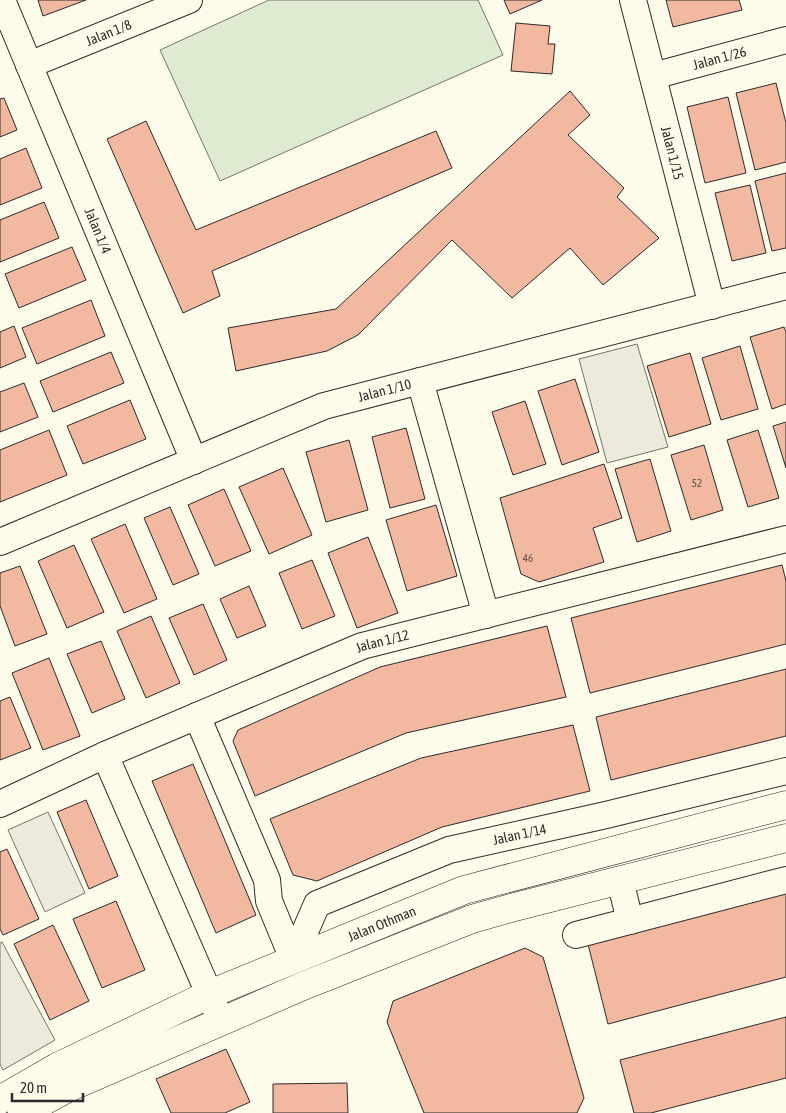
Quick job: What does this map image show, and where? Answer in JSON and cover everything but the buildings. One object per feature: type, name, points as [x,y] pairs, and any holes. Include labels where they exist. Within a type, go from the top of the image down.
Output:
[{"type":"main road","name":"Jalan Othman","points":[[0,1100],[57,1067],[210,994],[464,890],[786,805]]},
{"type":"main road","points":[[22,1113],[66,1088],[221,1021],[472,919],[786,838]]},
{"type":"street","name":"Jalan 1/4","points":[[2,0],[194,461]]},
{"type":"street","name":"Jalan 1/8","points":[[29,65],[189,0]]},
{"type":"street","name":"Jalan 1/15","points":[[633,0],[712,306]]},
{"type":"street","name":"Jalan 1/26","points":[[653,76],[786,40]]},
{"type":"street","name":"Jalan 1/10","points":[[0,542],[324,406],[786,286]]},
{"type":"street","points":[[420,381],[486,615]]},
{"type":"street","name":"Jalan 1/12","points":[[0,804],[105,755],[362,646],[786,539]]},
{"type":"street","points":[[196,716],[267,880],[269,901],[293,959]]},
{"type":"street","points":[[105,755],[221,1021]]},
{"type":"street","name":"Jalan 1/14","points":[[293,959],[317,904],[448,850],[606,815],[786,771]]},
{"type":"street","points":[[620,880],[630,921]]},
{"type":"street","points":[[576,935],[786,880]]},
{"type":"green space","points":[[269,0],[478,0],[503,55],[220,181],[160,50]]},
{"type":"shaded area","points":[[637,344],[668,447],[607,463],[579,359]]},
{"type":"shaded area","points":[[48,812],[85,893],[45,912],[8,830]]},
{"type":"shaded area","points":[[2,942],[55,1040],[3,1070],[0,1064],[0,943]]}]
